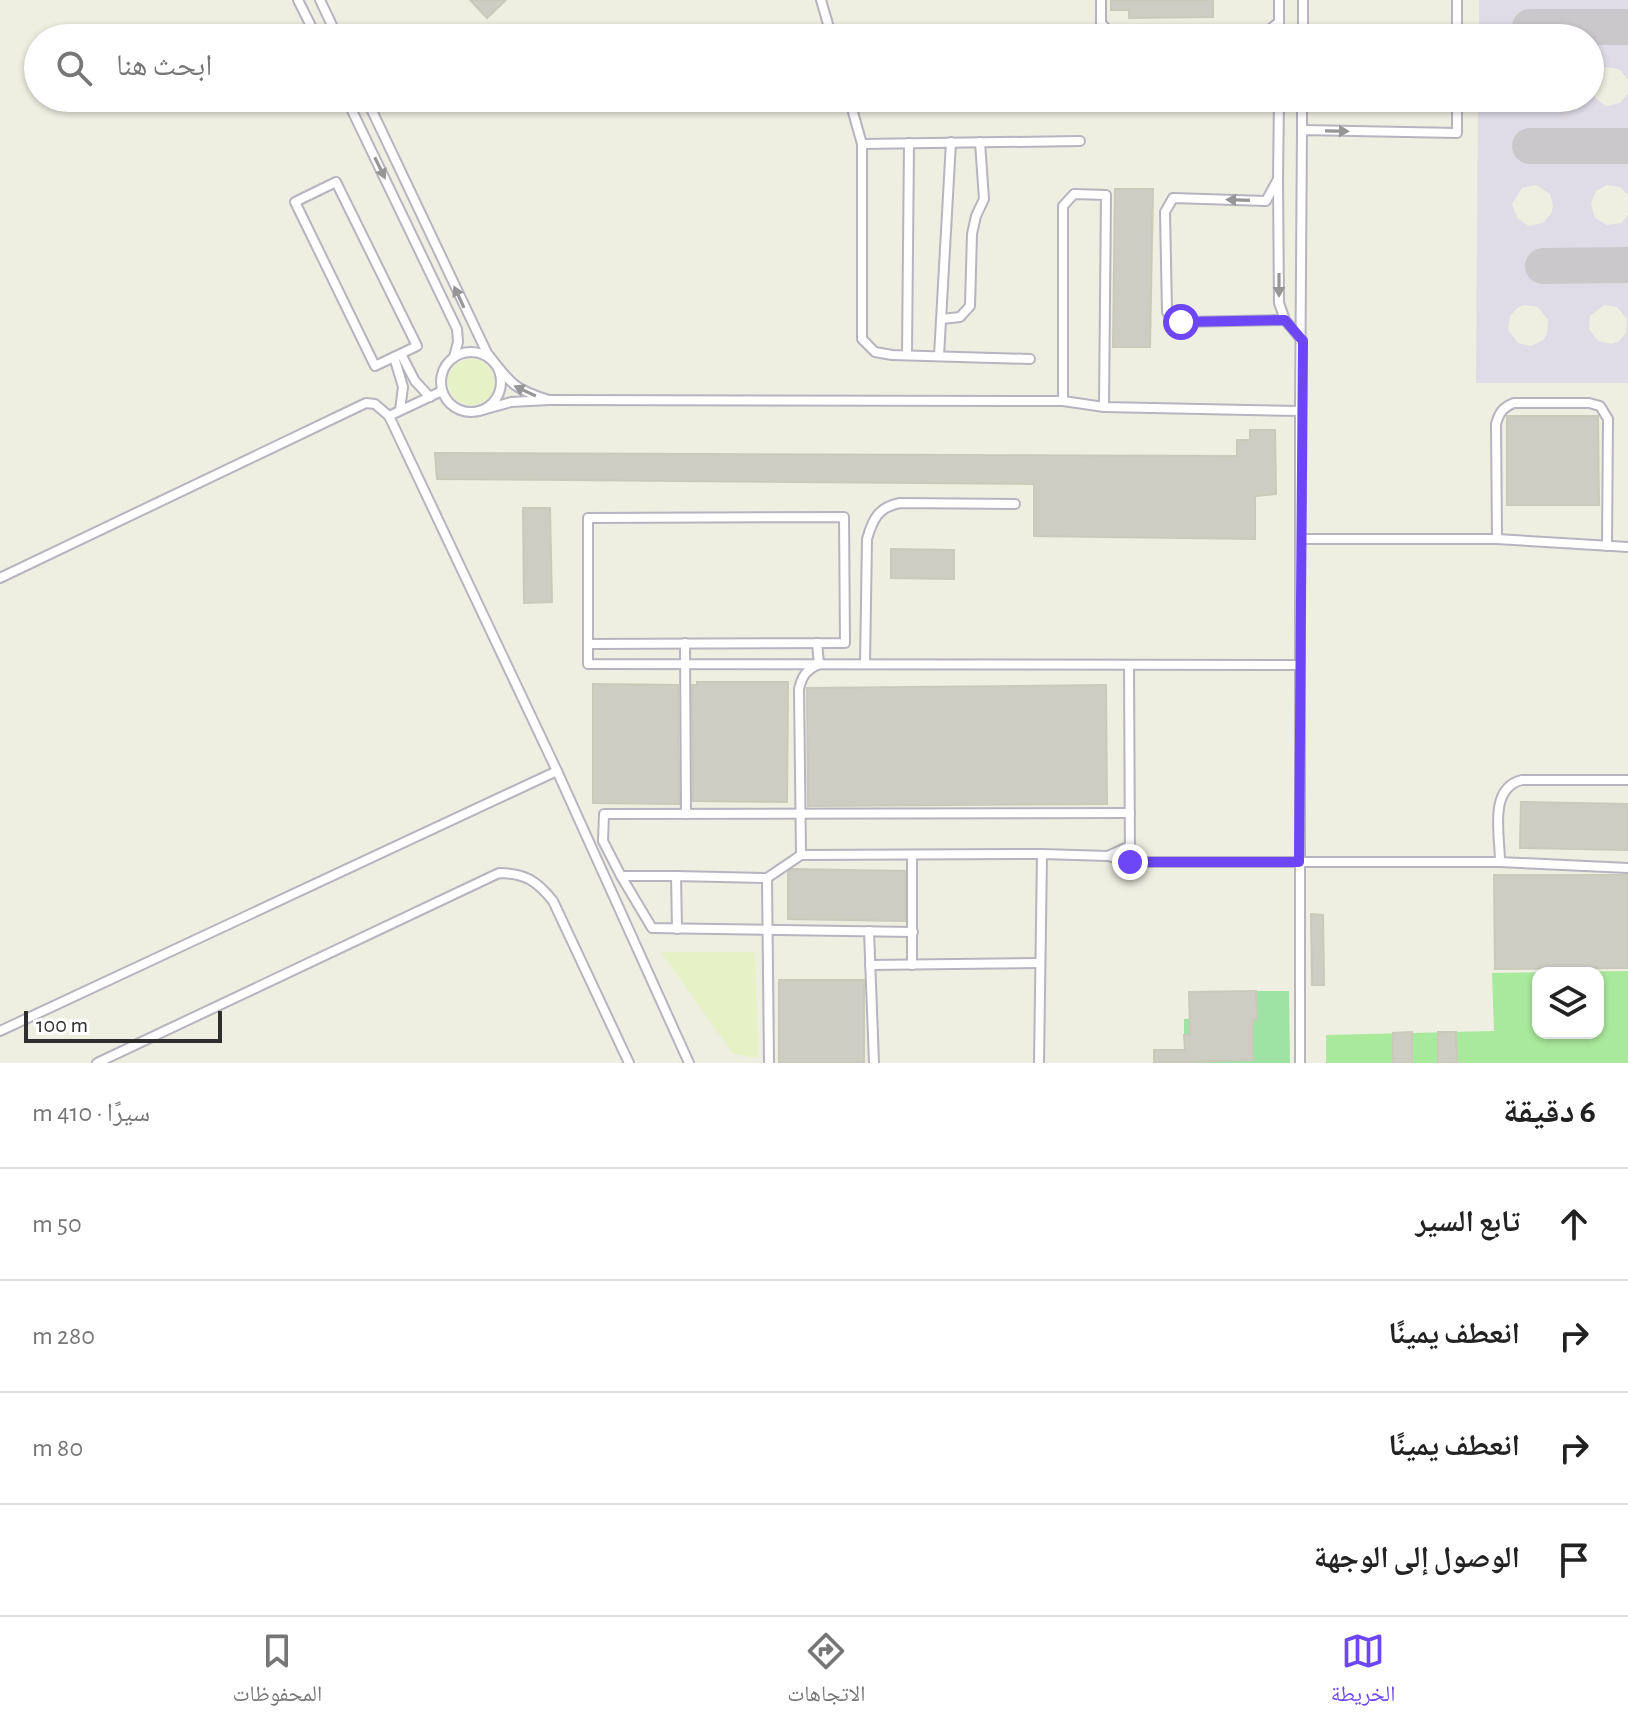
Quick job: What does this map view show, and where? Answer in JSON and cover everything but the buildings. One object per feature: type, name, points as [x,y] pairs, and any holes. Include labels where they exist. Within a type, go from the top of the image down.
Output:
[{"type":"lane","points":[[298,0],[310,24]]},
{"type":"lane","points":[[320,0],[331,24]]},
{"type":"lane","points":[[821,0],[828,24]]},
{"type":"lane","points":[[1101,0],[1102,24]]},
{"type":"lane","points":[[1276,24],[1279,0]]},
{"type":"lane","points":[[1303,0],[1303,24]]},
{"type":"lane","points":[[1457,0],[1457,24]]},
{"type":"lane","points":[[353,112],[457,329],[454,357],[442,372],[442,391],[457,409],[479,411],[511,402],[549,400],[1063,401],[1104,407],[1300,411]]},
{"type":"lane","points":[[373,112],[472,326],[509,383],[525,393],[549,400]]},
{"type":"lane","points":[[853,112],[862,144],[862,339],[875,352],[1030,359]]},
{"type":"lane","points":[[1279,112],[1279,303],[1285,320],[1303,341]]},
{"type":"lane","points":[[1300,1063],[1302,112]]},
{"type":"lane","points":[[1302,130],[1457,133],[1457,112]]},
{"type":"lane","points":[[862,144],[1080,141]]},
{"type":"lane","points":[[939,356],[951,142]]},
{"type":"lane","points":[[942,319],[960,317],[970,306],[972,234],[984,199],[980,142]]},
{"type":"lane","points":[[907,355],[909,143]]},
{"type":"lane","points":[[1278,179],[1266,201],[1173,198],[1165,212],[1167,312],[1181,322],[1285,320]]},
{"type":"lane","points":[[336,182],[417,346],[397,356],[375,366],[295,202],[336,182]]},
{"type":"lane","points":[[1063,401],[1063,206],[1074,194],[1106,195],[1104,407]]},
{"type":"lane","points":[[454,357],[472,352],[482,354],[496,365],[501,376],[497,398],[479,411]]},
{"type":"lane","points":[[397,356],[430,397]]},
{"type":"lane","points":[[397,356],[403,387],[400,410]]},
{"type":"lane","points":[[389,416],[442,391]]},
{"type":"lane","points":[[0,578],[366,403],[375,404],[389,416],[557,771],[689,1063]]},
{"type":"lane","points":[[1497,539],[1496,424],[1499,413],[1505,406],[1514,403],[1589,403],[1600,406],[1608,419],[1607,546]]},
{"type":"lane","points":[[865,664],[867,539],[879,511],[888,505],[900,503],[1015,504]]},
{"type":"lane","points":[[588,644],[845,643],[844,517],[588,518],[588,644],[588,664],[1300,665]]},
{"type":"lane","points":[[1301,539],[1497,539],[1628,547]]},
{"type":"lane","points":[[685,643],[686,814]]},
{"type":"lane","points":[[817,643],[819,664]]},
{"type":"lane","points":[[801,855],[799,689],[802,676],[819,664]]},
{"type":"lane","points":[[1129,665],[1130,862]]},
{"type":"lane","points":[[0,1031],[557,771]]},
{"type":"lane","points":[[1500,862],[1499,802],[1502,792],[1511,782],[1628,780]]},
{"type":"lane","points":[[913,932],[652,928],[603,841],[604,814],[1130,813]]},
{"type":"lane","points":[[1108,856],[1130,846]]},
{"type":"lane","points":[[621,876],[767,878],[801,855],[1042,854],[1108,856],[1130,862],[1500,862],[1628,868]]},
{"type":"lane","points":[[1039,1063],[1042,854]]},
{"type":"lane","points":[[912,855],[912,965]]},
{"type":"lane","points":[[97,1063],[499,873],[528,877],[540,885],[553,901],[629,1063]]},
{"type":"lane","points":[[676,876],[677,929]]},
{"type":"lane","points":[[767,878],[769,1063]]},
{"type":"lane","points":[[869,931],[874,1063]]},
{"type":"lane","points":[[870,965],[1040,963]]},
{"type":"shaded area","points":[[1479,0],[1628,0],[1628,79],[1619,69],[1606,67],[1604,24],[1479,24]]},
{"type":"shaded area","points":[[1628,94],[1628,195],[1620,187],[1607,185],[1596,191],[1591,203],[1595,218],[1607,225],[1621,223],[1628,215],[1628,383],[1476,383],[1478,112],[1604,112],[1604,105],[1620,103]],"holes":[[[1536,185],[1550,194],[1553,207],[1543,223],[1529,226],[1517,218],[1512,204],[1522,188]],[[1524,305],[1538,307],[1548,320],[1547,334],[1531,346],[1518,343],[1508,330],[1510,316]],[[1604,305],[1617,307],[1627,319],[1626,333],[1618,342],[1611,344],[1598,341],[1589,329],[1590,316]]]},
{"type":"green space","points":[[1604,971],[1628,971],[1628,1063],[1326,1063],[1326,1035],[1494,1031],[1492,973],[1532,972],[1532,1039],[1604,1039]]},
{"type":"green space","points":[[1256,991],[1289,991],[1290,1063],[1185,1063],[1253,1060],[1252,1034],[1184,1035],[1184,1019],[1256,1018]]},
{"type":"sand","points":[[471,359],[487,366],[494,382],[487,398],[471,405],[455,398],[448,382],[455,366]]},
{"type":"sand","points":[[661,952],[755,952],[758,1058],[733,1054]]},
{"type":"taxiway","points":[[1604,27],[1628,27]]},
{"type":"taxiway","points":[[1530,146],[1628,146]]},
{"type":"taxiway","points":[[1543,266],[1628,265]]},
{"type":"route","points":[[1130,862],[1299,862],[1300,411],[1303,341],[1285,320],[1181,322]]}]
